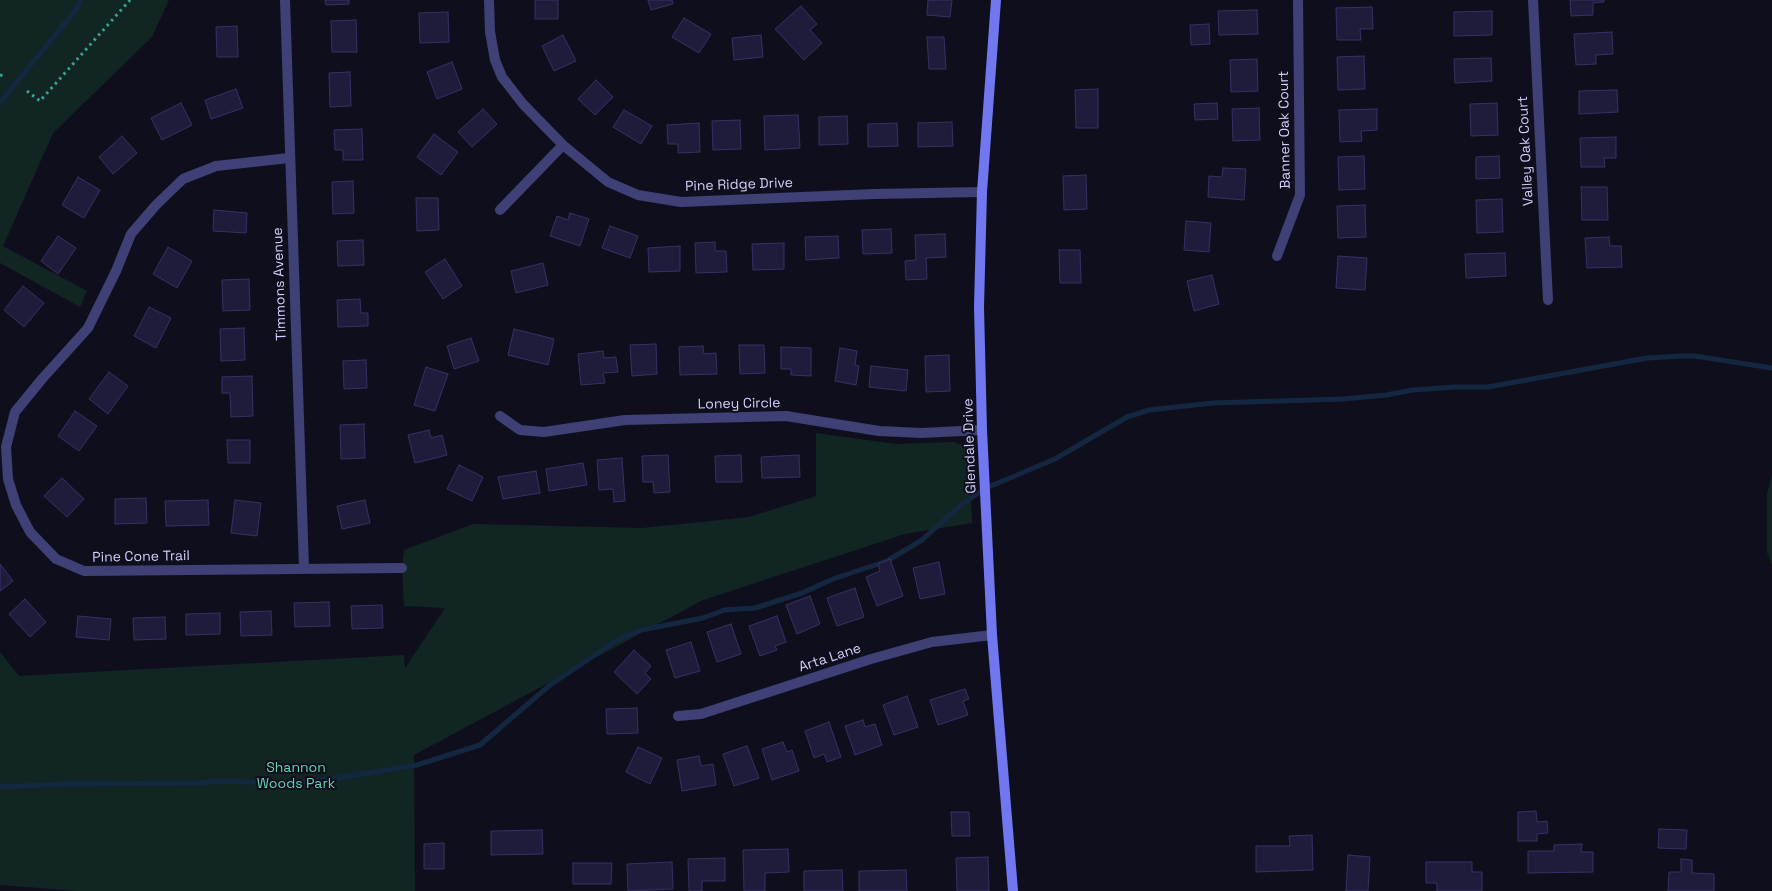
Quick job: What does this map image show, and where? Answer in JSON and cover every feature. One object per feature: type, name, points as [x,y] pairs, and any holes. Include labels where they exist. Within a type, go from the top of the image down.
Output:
[{"type":"street","name":"Timmons Avenue","points":[[285,0],[304,568]]},
{"type":"street","name":"Pine Ridge Drive","points":[[489,0],[490,32],[495,60],[502,77],[523,104],[563,144],[608,182],[638,195],[681,202],[874,194],[982,192]]},
{"type":"street","name":"Glendale Drive","points":[[996,0],[982,192],[979,306],[982,430],[992,636],[1013,891]]},
{"type":"street","name":"Banner Oak Court","points":[[1277,256],[1300,195],[1298,0]]},
{"type":"street","name":"Valley Oak Court","points":[[1532,0],[1548,300]]},
{"type":"street","points":[[500,210],[563,144]]},
{"type":"street","name":"Pine Cone Trail","points":[[289,158],[216,166],[183,179],[156,205],[132,234],[88,328],[15,412],[6,447],[8,479],[16,505],[30,532],[56,559],[84,571],[402,568]]},
{"type":"street","name":"Loney Circle","points":[[500,416],[520,430],[544,432],[625,420],[786,416],[878,431],[922,433],[982,430]]},
{"type":"street","name":"Arta Lane","points":[[678,716],[701,714],[871,659],[932,642],[992,636]]},
{"type":"path","points":[[27,91],[40,100],[130,0]]},
{"type":"path","points":[[0,75],[5,76]]},
{"type":"green space","points":[[0,0],[169,0],[152,37],[53,133],[3,246],[87,291],[80,307],[0,263]]},
{"type":"green space","name":"Shannon Woods Park","points":[[816,433],[896,444],[954,442],[963,446],[969,453],[972,523],[905,534],[703,600],[414,755],[415,891],[78,891],[0,885],[0,652],[19,676],[404,655],[405,668],[445,608],[404,606],[402,568],[404,550],[473,524],[642,528],[749,517],[816,496]]},
{"type":"green space","points":[[1772,475],[1772,566],[1767,552],[1767,494]]},
{"type":"building","points":[[325,0],[349,0],[349,4],[326,5]]},
{"type":"building","points":[[535,0],[558,0],[558,19],[535,19]]},
{"type":"building","points":[[648,0],[672,0],[673,4],[651,10]]},
{"type":"building","points":[[928,0],[952,0],[950,17],[927,15]]},
{"type":"building","points":[[1570,0],[1604,0],[1604,2],[1593,3],[1593,15],[1571,16]]},
{"type":"building","points":[[801,6],[817,24],[810,30],[822,43],[804,60],[775,29]]},
{"type":"building","points":[[1372,7],[1373,29],[1360,29],[1361,40],[1337,40],[1336,8]]},
{"type":"building","points":[[1257,10],[1258,34],[1219,35],[1218,11]]},
{"type":"building","points":[[1492,11],[1492,35],[1454,36],[1454,12]]},
{"type":"building","points":[[448,12],[449,42],[420,43],[419,13]]},
{"type":"building","points":[[684,18],[711,34],[699,53],[672,37]]},
{"type":"building","points":[[356,20],[357,52],[332,52],[331,21]]},
{"type":"building","points":[[1209,24],[1210,44],[1191,45],[1190,25]]},
{"type":"building","points":[[237,26],[238,57],[217,57],[216,27]]},
{"type":"building","points":[[1612,32],[1613,54],[1596,55],[1596,64],[1576,65],[1574,34]]},
{"type":"building","points":[[563,35],[576,61],[554,71],[542,46]]},
{"type":"building","points":[[761,35],[763,57],[734,60],[732,38]]},
{"type":"building","points":[[927,37],[944,37],[946,69],[929,69]]},
{"type":"building","points":[[1364,56],[1365,89],[1338,90],[1337,57]]},
{"type":"building","points":[[1491,58],[1492,81],[1455,83],[1454,59]]},
{"type":"building","points":[[1257,59],[1258,91],[1231,92],[1230,60]]},
{"type":"building","points":[[452,62],[462,89],[437,99],[427,72]]},
{"type":"building","points":[[350,72],[351,106],[330,107],[329,73]]},
{"type":"building","points":[[596,80],[613,97],[595,115],[578,99]]},
{"type":"building","points":[[236,89],[243,108],[211,119],[205,100]]},
{"type":"building","points":[[1098,89],[1098,128],[1076,128],[1075,90]]},
{"type":"building","points":[[1617,90],[1618,112],[1579,114],[1579,91]]},
{"type":"building","points":[[181,103],[192,125],[162,140],[151,118]]},
{"type":"building","points":[[1217,103],[1218,119],[1195,120],[1194,104]]},
{"type":"building","points":[[1497,103],[1498,135],[1471,136],[1470,104]]},
{"type":"building","points":[[1259,108],[1260,140],[1233,141],[1232,109]]},
{"type":"building","points":[[483,109],[497,124],[472,147],[458,132]]},
{"type":"building","points":[[1377,109],[1377,130],[1361,131],[1362,141],[1340,142],[1339,110]]},
{"type":"building","points":[[624,110],[652,126],[641,144],[613,127]]},
{"type":"building","points":[[798,115],[800,148],[765,150],[764,116]]},
{"type":"building","points":[[847,116],[848,144],[819,145],[819,117]]},
{"type":"building","points":[[740,120],[741,149],[713,150],[712,121]]},
{"type":"building","points":[[952,122],[953,146],[918,147],[918,123]]},
{"type":"building","points":[[699,123],[700,152],[678,153],[678,144],[668,144],[667,125]]},
{"type":"building","points":[[897,123],[898,146],[868,147],[868,124]]},
{"type":"building","points":[[362,129],[363,160],[343,160],[343,150],[335,150],[334,130]]},
{"type":"building","points":[[434,134],[458,152],[441,175],[417,157]]},
{"type":"building","points":[[122,136],[137,153],[113,174],[99,157]]},
{"type":"building","points":[[1616,137],[1616,158],[1604,158],[1605,167],[1581,167],[1580,138]]},
{"type":"building","points":[[1364,156],[1365,189],[1339,190],[1338,157]]},
{"type":"building","points":[[1499,156],[1500,178],[1476,179],[1476,157]]},
{"type":"building","points":[[1223,168],[1246,169],[1244,200],[1208,197],[1209,176],[1222,177]]},
{"type":"building","points":[[1086,175],[1087,209],[1064,210],[1063,176]]},
{"type":"building","points":[[78,177],[100,190],[84,218],[62,205]]},
{"type":"building","points":[[353,181],[354,213],[333,214],[332,182]]},
{"type":"building","points":[[1581,187],[1607,187],[1608,220],[1582,220]]},
{"type":"building","points":[[416,198],[438,198],[439,230],[417,231]]},
{"type":"building","points":[[1502,199],[1503,232],[1477,233],[1476,200]]},
{"type":"building","points":[[1365,205],[1366,237],[1338,238],[1337,206]]},
{"type":"building","points":[[214,210],[247,213],[246,233],[213,231]]},
{"type":"building","points":[[570,213],[589,219],[580,246],[550,236],[557,216],[568,220]]},
{"type":"building","points":[[1186,221],[1211,223],[1209,252],[1184,250]]},
{"type":"building","points":[[610,226],[638,236],[630,258],[602,248]]},
{"type":"building","points":[[891,229],[892,253],[863,254],[862,230]]},
{"type":"building","points":[[945,234],[946,257],[926,258],[927,279],[906,280],[905,261],[916,260],[915,235]]},
{"type":"building","points":[[58,236],[76,248],[58,274],[41,261]]},
{"type":"building","points":[[838,236],[839,258],[806,260],[805,237]]},
{"type":"building","points":[[1609,237],[1610,246],[1621,246],[1622,267],[1587,268],[1585,238]]},
{"type":"building","points":[[363,240],[364,265],[338,266],[337,241]]},
{"type":"building","points":[[715,242],[715,251],[726,251],[727,272],[696,273],[695,243]]},
{"type":"building","points":[[784,243],[784,269],[753,270],[752,244]]},
{"type":"building","points":[[680,246],[680,271],[649,272],[648,248]]},
{"type":"building","points":[[168,247],[192,261],[177,288],[153,274]]},
{"type":"building","points":[[1059,250],[1080,250],[1081,283],[1060,283]]},
{"type":"building","points":[[1505,253],[1506,276],[1466,278],[1465,254]]},
{"type":"building","points":[[1338,256],[1367,258],[1365,290],[1336,288]]},
{"type":"building","points":[[445,259],[462,286],[443,299],[425,272]]},
{"type":"building","points":[[543,263],[548,285],[516,293],[511,271]]},
{"type":"building","points":[[1212,275],[1219,304],[1194,311],[1187,281]]},
{"type":"building","points":[[249,279],[250,310],[223,311],[222,280]]},
{"type":"building","points":[[23,286],[44,303],[24,327],[4,310]]},
{"type":"building","points":[[360,299],[361,313],[368,313],[368,326],[338,327],[337,300]]},
{"type":"building","points":[[149,307],[171,318],[156,348],[134,336]]},
{"type":"building","points":[[244,328],[245,360],[221,361],[220,329]]},
{"type":"building","points":[[514,329],[554,339],[548,365],[508,355]]},
{"type":"building","points":[[471,338],[479,361],[454,369],[447,346]]},
{"type":"building","points":[[656,344],[657,374],[632,376],[630,345]]},
{"type":"building","points":[[739,345],[764,345],[765,373],[740,374]]},
{"type":"building","points":[[703,346],[704,354],[716,353],[717,374],[680,375],[679,347]]},
{"type":"building","points":[[781,347],[811,348],[811,376],[791,375],[791,369],[781,369]]},
{"type":"building","points":[[840,348],[857,351],[855,365],[859,366],[856,385],[835,381]]},
{"type":"building","points":[[603,351],[604,358],[616,357],[618,372],[603,373],[605,383],[581,385],[578,354]]},
{"type":"building","points":[[949,355],[950,391],[926,392],[925,356]]},
{"type":"building","points":[[366,360],[367,388],[344,389],[343,361]]},
{"type":"building","points":[[871,366],[908,370],[906,391],[869,387]]},
{"type":"building","points":[[426,367],[448,374],[435,411],[414,405]]},
{"type":"building","points":[[109,372],[128,386],[108,414],[89,399]]},
{"type":"building","points":[[252,376],[253,416],[231,417],[230,393],[222,393],[222,377]]},
{"type":"building","points":[[75,411],[97,426],[79,451],[58,436]]},
{"type":"building","points":[[364,424],[365,458],[341,459],[340,425]]},
{"type":"building","points":[[429,430],[431,438],[442,435],[447,455],[415,463],[408,435]]},
{"type":"building","points":[[227,440],[250,440],[250,463],[228,463]]},
{"type":"building","points":[[668,455],[670,492],[654,493],[653,482],[643,482],[642,456]]},
{"type":"building","points":[[741,455],[742,482],[716,482],[715,456]]},
{"type":"building","points":[[799,455],[800,477],[762,478],[761,457]]},
{"type":"building","points":[[622,458],[625,501],[614,502],[613,489],[599,490],[597,460]]},
{"type":"building","points":[[583,463],[587,485],[549,491],[546,469]]},
{"type":"building","points":[[459,465],[483,477],[472,501],[447,489]]},
{"type":"building","points":[[536,471],[540,493],[503,499],[498,477]]},
{"type":"building","points":[[62,478],[84,499],[67,517],[44,496]]},
{"type":"building","points":[[146,498],[147,523],[115,524],[115,499]]},
{"type":"building","points":[[208,500],[209,525],[166,526],[165,501]]},
{"type":"building","points":[[235,500],[261,503],[257,536],[231,533]]},
{"type":"building","points":[[365,500],[370,523],[342,529],[337,506]]},
{"type":"building","points":[[890,559],[903,596],[877,606],[866,577],[880,571],[878,564]]},
{"type":"building","points":[[939,562],[945,594],[920,599],[913,568]]},
{"type":"building","points":[[0,564],[13,581],[0,591]]},
{"type":"building","points":[[855,588],[864,617],[837,626],[827,598]]},
{"type":"building","points":[[810,596],[820,624],[797,634],[786,605]]},
{"type":"building","points":[[25,599],[46,622],[30,637],[9,614]]},
{"type":"building","points":[[329,602],[330,626],[295,627],[294,603]]},
{"type":"building","points":[[382,605],[383,628],[352,629],[351,606]]},
{"type":"building","points":[[271,611],[272,635],[241,636],[240,612]]},
{"type":"building","points":[[220,613],[220,634],[186,635],[186,614]]},
{"type":"building","points":[[78,616],[111,619],[109,640],[76,637]]},
{"type":"building","points":[[777,616],[786,642],[775,646],[777,650],[760,656],[749,626]]},
{"type":"building","points":[[165,617],[166,639],[134,640],[133,618]]},
{"type":"building","points":[[731,624],[741,654],[717,662],[707,632]]},
{"type":"building","points":[[691,642],[700,671],[675,678],[666,650]]},
{"type":"building","points":[[634,650],[651,666],[645,673],[651,679],[637,694],[614,672]]},
{"type":"building","points":[[965,689],[969,699],[963,701],[968,715],[938,725],[930,700]]},
{"type":"building","points":[[907,696],[918,727],[894,735],[883,705]]},
{"type":"building","points":[[637,708],[638,733],[607,734],[606,709]]},
{"type":"building","points":[[863,720],[865,727],[875,724],[882,745],[855,755],[845,726]]},
{"type":"building","points":[[829,722],[841,757],[827,762],[824,754],[814,758],[805,731]]},
{"type":"building","points":[[783,742],[787,752],[792,750],[799,771],[772,780],[762,749]]},
{"type":"building","points":[[747,746],[759,778],[734,786],[723,754]]},
{"type":"building","points":[[638,747],[662,758],[650,784],[626,772]]},
{"type":"building","points":[[699,756],[701,766],[713,764],[716,785],[682,791],[677,760]]},
{"type":"building","points":[[1536,811],[1537,822],[1547,821],[1548,833],[1537,834],[1537,841],[1518,841],[1518,812]]},
{"type":"building","points":[[951,812],[969,812],[970,836],[952,836]]},
{"type":"building","points":[[1659,829],[1687,830],[1686,849],[1658,848]]},
{"type":"building","points":[[542,830],[543,854],[491,855],[491,831]]},
{"type":"building","points":[[1312,835],[1313,870],[1256,872],[1256,846],[1290,846],[1289,836]]},
{"type":"building","points":[[444,843],[444,869],[424,869],[424,844]]},
{"type":"building","points":[[1582,844],[1581,852],[1593,852],[1593,872],[1528,873],[1528,851],[1554,851],[1554,845]]},
{"type":"building","points":[[788,849],[789,872],[765,873],[765,891],[744,891],[743,850]]},
{"type":"building","points":[[1348,855],[1370,857],[1368,891],[1346,891]]},
{"type":"building","points":[[988,857],[989,891],[957,891],[956,858]]},
{"type":"building","points":[[725,858],[725,881],[702,881],[702,891],[689,891],[688,859]]},
{"type":"building","points":[[1681,859],[1692,860],[1692,873],[1714,874],[1714,891],[1668,891],[1669,872],[1681,872]]},
{"type":"building","points":[[672,862],[673,889],[628,891],[627,864]]},
{"type":"building","points":[[1426,862],[1472,862],[1472,872],[1482,872],[1482,891],[1437,891],[1437,883],[1426,883]]},
{"type":"building","points":[[573,863],[612,863],[611,884],[573,884]]},
{"type":"building","points":[[842,870],[843,891],[804,891],[804,871]]},
{"type":"building","points":[[906,870],[907,891],[859,891],[859,871]]},
{"type":"waterway","points":[[0,103],[78,7],[80,0]]},
{"type":"waterway","points":[[0,787],[219,781],[282,783],[332,779],[417,765],[480,745],[550,685],[617,640],[641,630],[703,618],[724,610],[755,608],[802,593],[833,579],[887,561],[922,540],[962,504],[986,488],[1055,459],[1127,417],[1149,410],[1213,403],[1343,399],[1386,395],[1413,390],[1488,387],[1647,358],[1695,356],[1772,368]]}]
